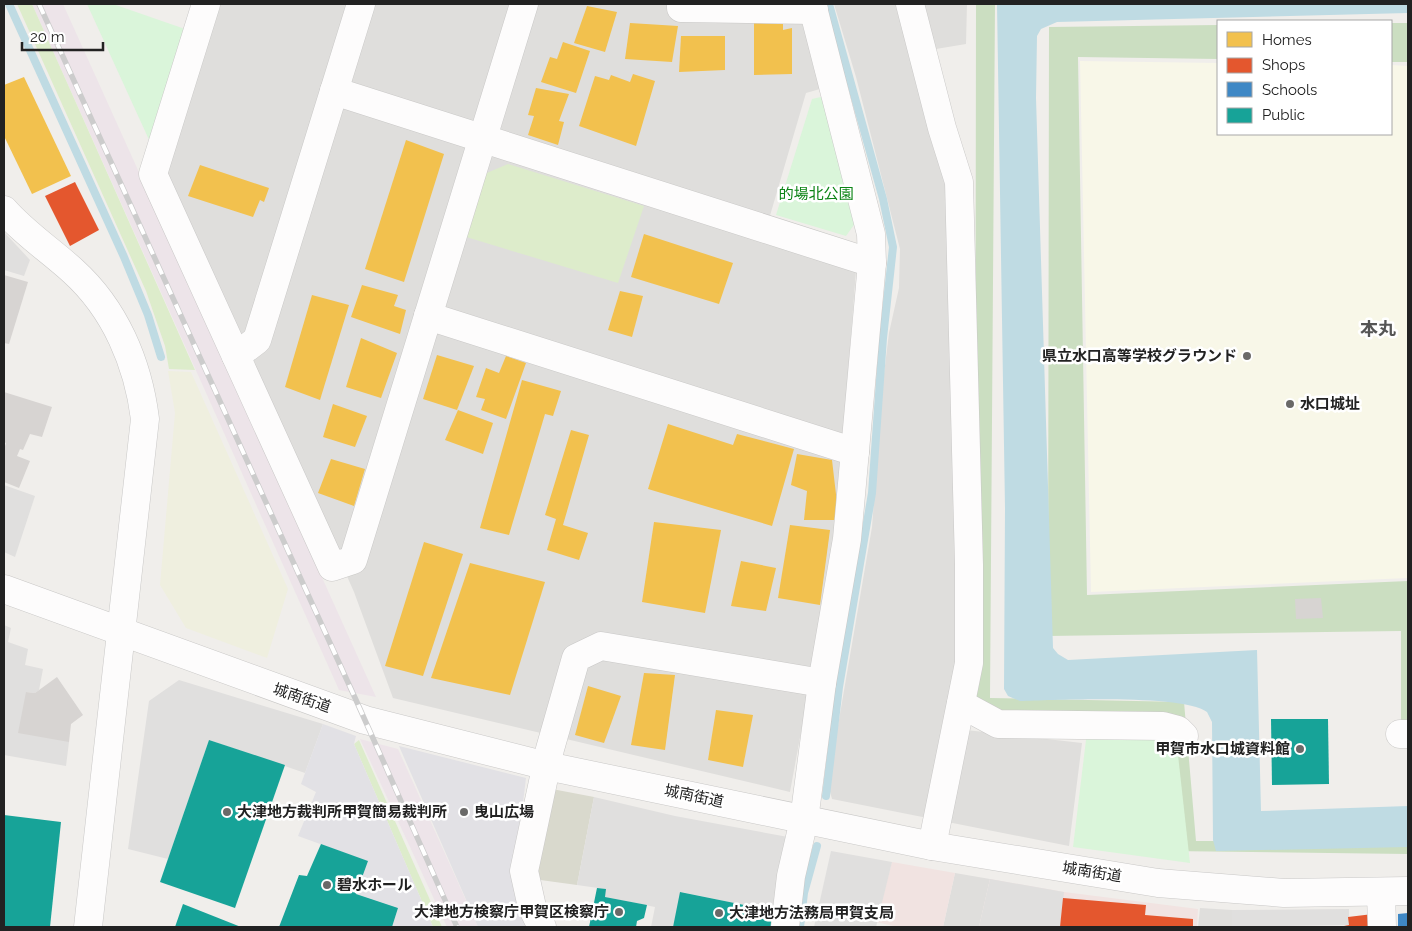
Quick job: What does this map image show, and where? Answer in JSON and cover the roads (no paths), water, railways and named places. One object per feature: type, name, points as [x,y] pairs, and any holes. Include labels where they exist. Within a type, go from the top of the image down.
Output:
[{"type":"street","points":[[206,4],[153,174],[332,567],[352,560],[524,4]]},
{"type":"street","points":[[236,356],[257,340],[361,4]]},
{"type":"street","points":[[681,4],[681,8],[813,7],[871,234],[872,263],[847,539],[822,683],[804,820],[791,876],[785,927]]},
{"type":"street","points":[[910,4],[942,128],[959,182],[969,565],[969,663],[932,846]]},
{"type":"street","points":[[334,91],[872,263]]},
{"type":"street","points":[[4,210],[13,221],[74,272],[113,318],[132,360],[142,390],[145,419],[130,568],[120,631],[88,927]]},
{"type":"street","points":[[428,316],[855,452]]},
{"type":"street","name":"城南街道","points":[[4,589],[365,720],[547,766],[932,846],[1158,883],[1284,893],[1408,891]]},
{"type":"street","points":[[542,927],[532,908],[524,871],[547,766],[576,658],[601,646],[822,683]]},
{"type":"street","points":[[961,704],[998,724],[1163,726],[1178,730],[1184,736]]},
{"type":"street","points":[[1381,892],[1382,927]]},
{"type":"water","points":[[997,4],[1408,4],[1408,13],[1057,22],[1041,29],[1037,36],[1036,98],[1053,648],[1058,654],[1068,660],[1257,650],[1261,811],[1408,806],[1408,847],[1216,851],[1213,840],[1212,722],[1207,712],[1194,706],[1147,700],[1020,701],[1008,696],[1004,689],[1005,508]]},
{"type":"waterway","points":[[9,4],[124,257],[148,315],[161,357]]},
{"type":"waterway","points":[[826,796],[839,687],[872,493],[883,338],[893,247],[883,199],[829,4]]},
{"type":"waterway","points":[[800,927],[804,893],[817,846]]},
{"type":"railway","points":[[39,4],[356,700],[457,927]]},
{"type":"place","name":"県立水口高等学校グラウンド","points":[[1247,356]]},
{"type":"place","name":"水口城址","points":[[1290,404]]},
{"type":"place","name":"甲賀市水口城資料館","points":[[1300,749]]},
{"type":"place","name":"大津地方裁判所甲賀簡易裁判所","points":[[227,812]]},
{"type":"place","name":"曳山広場","points":[[464,812]]},
{"type":"place","name":"碧水ホール","points":[[327,885]]},
{"type":"place","name":"大津地方検察庁甲賀区検察庁","points":[[619,912]]},
{"type":"place","name":"大津地方法務局甲賀支局","points":[[719,913]]},
{"type":"district","name":"本丸","points":[[1378,329]]},
{"type":"park label","name":"的場北公園","points":[[816,194]]}]
